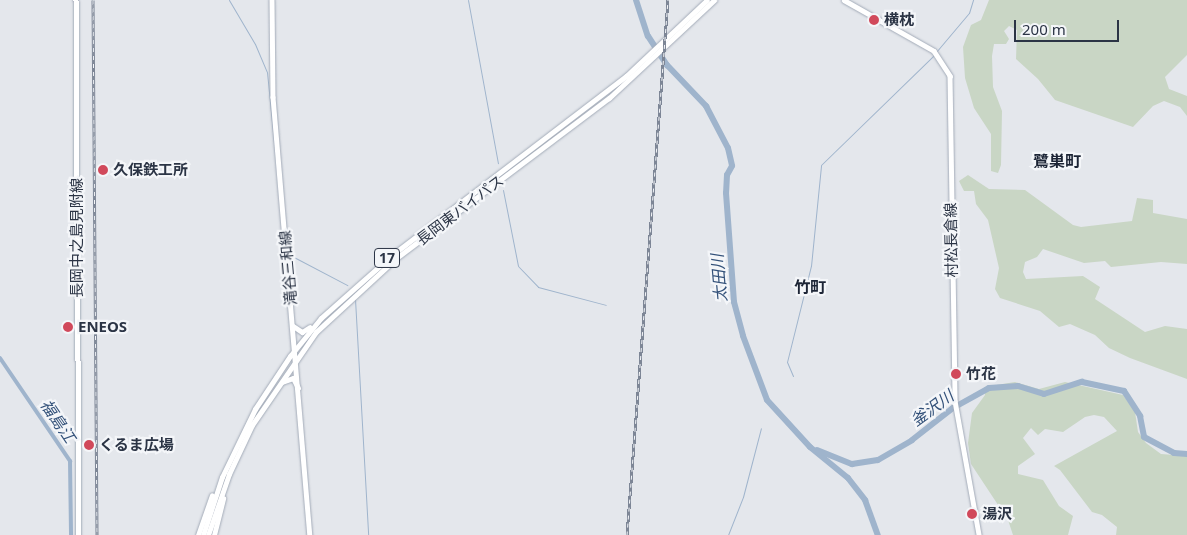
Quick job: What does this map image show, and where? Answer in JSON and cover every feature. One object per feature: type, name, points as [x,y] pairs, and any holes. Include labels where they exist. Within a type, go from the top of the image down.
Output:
[{"type":"highway","name":"長岡東バイパス","points":[[677,33],[707,0]]},
{"type":"highway","name":"長岡東バイパス","points":[[212,511],[252,425],[316,332],[368,281],[590,113],[714,0]]},
{"type":"highway","name":"長岡東バイパス","points":[[212,511],[230,459],[255,409],[295,350],[337,303],[392,255],[636,70]]},
{"type":"highway","points":[[292,326],[299,332],[307,331],[340,297],[392,255]]},
{"type":"highway","points":[[232,466],[282,382],[293,378],[298,388]]},
{"type":"highway","points":[[198,535],[212,511]]},
{"type":"highway","points":[[203,535],[212,511]]},
{"type":"highway","points":[[208,535],[212,511]]},
{"type":"highway","points":[[212,511],[214,535]]},
{"type":"main road","name":"長岡中之島見附線","points":[[76,0],[79,535]]},
{"type":"main road","name":"滝谷三和線","points":[[272,0],[273,96],[310,535]]},
{"type":"main road","name":"村松長倉線","points":[[844,0],[934,51],[950,76],[955,403],[979,535]]},
{"type":"green space","points":[[989,0],[1187,0],[1187,55],[1165,77],[1169,89],[1187,96],[1187,116],[1180,107],[1164,101],[1153,106],[1133,127],[1055,100],[1038,79],[1016,59],[1017,30],[1009,26],[1004,31],[1009,39],[1006,44],[994,44],[992,56],[993,87],[1002,111],[1001,165],[998,173],[991,171],[991,134],[974,108],[965,78],[963,47],[971,25],[981,20]]},
{"type":"green space","points":[[968,175],[989,189],[1025,190],[1073,225],[1081,227],[1132,221],[1137,198],[1153,200],[1153,213],[1187,219],[1187,264],[1161,262],[1111,267],[1105,261],[1084,263],[1043,249],[1037,257],[1025,262],[1023,272],[1026,279],[1083,276],[1100,287],[1095,299],[1145,332],[1165,326],[1187,329],[1187,379],[1130,358],[1109,348],[1095,335],[1070,324],[1059,327],[1040,311],[1000,298],[995,289],[999,268],[988,220],[976,204],[974,191],[964,191],[959,181]]},
{"type":"green space","points":[[1015,382],[1039,389],[1065,382],[1123,395],[1135,412],[1138,432],[1146,443],[1161,454],[1187,456],[1187,535],[1116,535],[1117,527],[1102,515],[1092,512],[1060,470],[1054,466],[1117,431],[1104,417],[1094,415],[1085,417],[1063,432],[1045,429],[1038,435],[1031,428],[1023,438],[1035,454],[1018,466],[1018,474],[1043,480],[1059,506],[1073,516],[1068,535],[1013,535],[1008,520],[971,464],[968,443],[972,413],[985,395],[984,387]]},
{"type":"waterway","points":[[229,0],[255,44],[267,72],[285,252]]},
{"type":"waterway","points":[[468,0],[498,163]]},
{"type":"waterway","name":"太田川","points":[[636,0],[648,36],[667,65],[706,106],[728,148],[732,166],[727,175],[726,193],[734,302],[743,336],[767,400],[810,447],[848,478],[865,500],[878,535]]},
{"type":"waterway","points":[[936,52],[969,13],[973,0]]},
{"type":"waterway","points":[[793,376],[787,362],[811,266],[821,165],[934,55]]},
{"type":"waterway","points":[[503,190],[518,266],[538,287],[606,305]]},
{"type":"waterway","points":[[288,254],[347,285]]},
{"type":"waterway","points":[[355,299],[368,535]]},
{"type":"waterway","name":"福島江","points":[[0,358],[70,461],[71,535]]},
{"type":"waterway","name":"釜沢川","points":[[817,450],[852,464],[878,460],[912,440],[953,408],[989,388],[1018,386],[1044,394],[1082,382],[1124,391],[1140,416],[1144,437],[1174,453],[1187,454]]},
{"type":"waterway","points":[[728,535],[743,497],[761,428]]},
{"type":"railway","points":[[93,0],[97,535]]},
{"type":"railway","points":[[627,535],[668,0]]},
{"type":"place","name":"横枕","points":[[874,20]]},
{"type":"place","name":"久保鉄工所","points":[[103,170]]},
{"type":"place","name":"ENEOS","points":[[68,327]]},
{"type":"place","name":"竹花","points":[[956,374]]},
{"type":"place","name":"くるま広場","points":[[89,445]]},
{"type":"place","name":"湯沢","points":[[972,514]]},
{"type":"district","name":"鷺巣町","points":[[1057,161]]},
{"type":"district","name":"竹町","points":[[810,287]]}]
